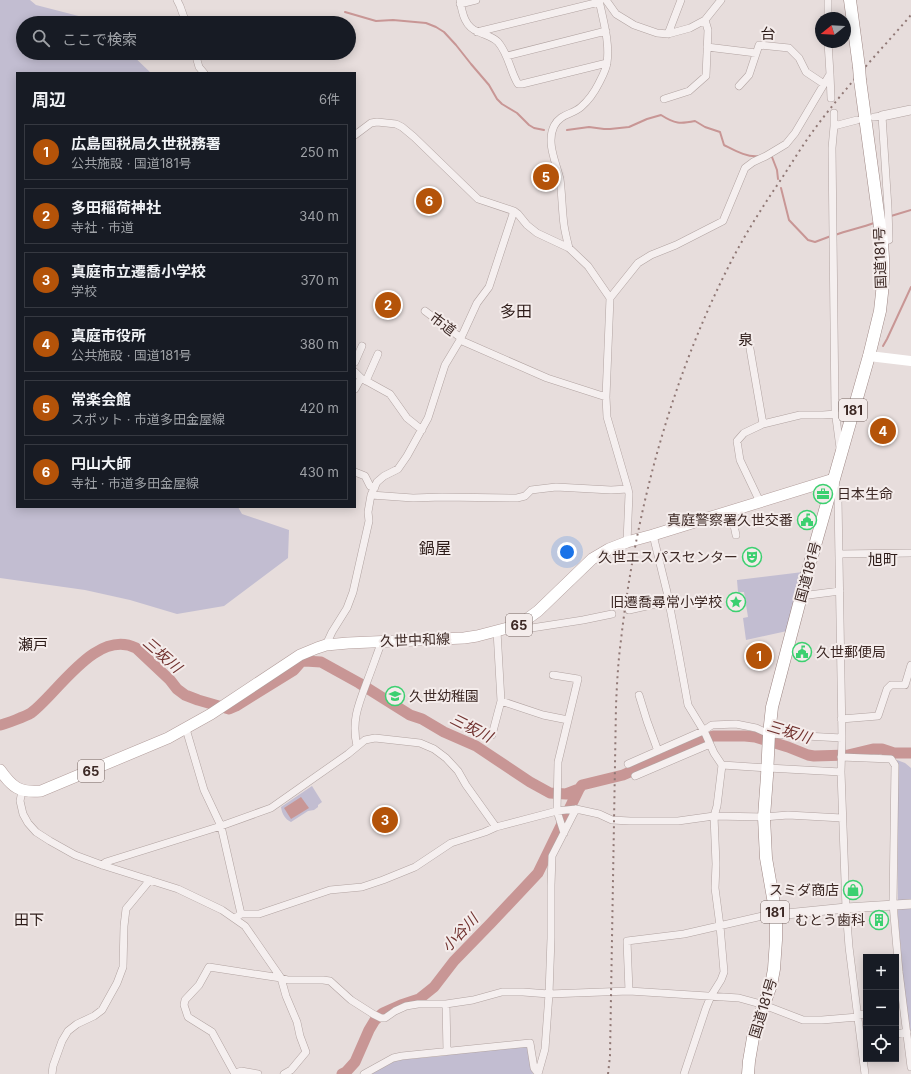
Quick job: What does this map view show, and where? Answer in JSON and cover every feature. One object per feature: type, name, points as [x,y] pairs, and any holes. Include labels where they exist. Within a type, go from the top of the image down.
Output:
[{"type":"highway","name":"国道181号","points":[[748,1074],[754,1032],[771,985],[774,969],[776,940],[776,915],[766,858],[764,817],[768,768],[768,734],[772,707],[801,596],[834,497],[834,479],[869,356],[880,311],[882,293],[882,242],[850,0]]},
{"type":"main road","points":[[869,356],[911,361]]},
{"type":"main road","name":"久世中和線","points":[[22,791],[41,791],[140,751],[168,738],[186,729],[221,707],[300,655],[326,645],[464,638],[519,625],[538,611],[592,559],[609,549],[627,542],[834,479]]},
{"type":"main road","points":[[0,770],[8,781],[22,791]]},
{"type":"street","points":[[177,0],[184,16]]},
{"type":"street","points":[[476,0],[460,2],[467,24],[477,32],[486,34],[497,41],[507,56],[518,84],[607,63]]},
{"type":"street","points":[[668,34],[681,0]]},
{"type":"street","points":[[602,1],[616,14],[634,25],[657,33],[668,34],[690,28],[705,20],[721,0]]},
{"type":"street","points":[[828,0],[828,12]]},
{"type":"street","points":[[477,32],[602,1]]},
{"type":"street","points":[[569,248],[564,226],[560,180],[552,151],[551,138],[554,126],[559,119],[574,112],[590,97],[596,88],[607,63],[606,31],[602,1]]},
{"type":"street","points":[[664,99],[689,91],[706,76],[708,30],[705,20]]},
{"type":"street","points":[[507,56],[606,31]]},
{"type":"street","points":[[739,86],[749,75],[759,45],[789,48],[799,58],[806,72],[824,84]]},
{"type":"street","points":[[707,47],[756,53]]},
{"type":"street","points":[[828,48],[831,98]]},
{"type":"street","points":[[197,60],[199,67],[203,72]]},
{"type":"street","points":[[627,542],[629,494],[607,417],[606,397],[610,298],[638,263],[651,255],[676,246],[723,221],[745,168],[786,144],[795,133],[830,74]]},
{"type":"street","points":[[882,242],[889,240],[888,208],[878,117],[911,110]]},
{"type":"street","points":[[834,113],[832,148],[836,414],[841,454]]},
{"type":"street","points":[[834,126],[857,120]]},
{"type":"street","points":[[356,134],[371,123],[377,122],[396,124],[402,127],[478,199],[514,211],[526,225],[537,233],[569,248],[588,266],[610,298]]},
{"type":"street","points":[[326,645],[347,608],[353,592],[369,521],[368,512],[371,495],[377,482],[384,476],[398,469],[422,430],[428,418],[445,365],[460,339],[477,303],[489,287],[514,211]]},
{"type":"street","name":"市道","points":[[425,311],[460,339],[547,378],[606,397]]},
{"type":"street","points":[[749,343],[763,424]]},
{"type":"street","points":[[356,360],[362,346]]},
{"type":"street","points":[[356,388],[378,354]]},
{"type":"street","points":[[356,373],[363,379],[390,394],[408,418],[422,430]]},
{"type":"street","points":[[760,502],[740,460],[737,441],[744,432],[763,424],[800,415],[836,414]]},
{"type":"street","points":[[356,472],[365,476],[370,486],[375,487]]},
{"type":"street","points":[[371,495],[413,498],[516,498],[525,496],[531,490],[556,487],[611,490],[628,488]]},
{"type":"street","points":[[834,497],[839,554],[842,719],[841,772],[846,908],[849,947],[858,1016],[863,1038]]},
{"type":"street","points":[[731,511],[736,535]]},
{"type":"street","points":[[653,535],[669,601],[688,705],[722,765],[717,806],[714,816],[716,864],[715,888],[724,972],[711,996],[684,1074]]},
{"type":"street","points":[[839,554],[911,553]]},
{"type":"street","points":[[801,596],[840,591]]},
{"type":"street","points":[[629,610],[669,601]]},
{"type":"street","points":[[519,625],[525,629],[612,614]]},
{"type":"street","points":[[492,735],[501,701],[497,631]]},
{"type":"street","points":[[357,746],[355,737],[357,706],[382,641]]},
{"type":"street","points":[[842,719],[878,716],[887,689],[891,685],[905,685],[911,665]]},
{"type":"street","points":[[553,675],[578,679],[558,762],[557,810],[564,833]]},
{"type":"street","points":[[639,694],[658,751]]},
{"type":"street","points":[[501,701],[543,715],[568,720]]},
{"type":"street","points":[[628,764],[704,732],[712,725],[736,724],[756,728],[768,734],[842,738]]},
{"type":"street","points":[[186,729],[204,790],[221,826],[238,916],[281,978],[306,1052],[291,1070],[284,1074]]},
{"type":"street","points":[[102,865],[106,862],[221,826],[271,808],[348,754],[365,740],[375,738],[420,743],[434,749],[446,758],[458,771],[466,785],[496,827]]},
{"type":"street","points":[[635,776],[710,744]]},
{"type":"street","points":[[841,756],[891,759],[894,765],[893,904],[900,1010],[907,1032],[911,1067]]},
{"type":"street","points":[[722,765],[841,772]]},
{"type":"street","points":[[22,791],[20,801],[23,814],[28,823],[36,832],[50,841],[75,855],[178,889],[238,916],[259,914],[330,890],[362,887],[415,867],[451,843],[496,827],[557,810],[576,808],[599,814],[612,820],[630,821],[678,821],[714,816],[764,817],[788,815],[842,818]]},
{"type":"street","points":[[538,1073],[545,1049],[550,994],[552,856],[576,808]]},
{"type":"street","points":[[52,1074],[53,1066],[62,1041],[68,1031],[77,1024],[94,1016],[102,1010],[117,983],[123,967],[126,909],[150,880]]},
{"type":"street","points":[[629,991],[627,941],[671,936],[767,915],[893,904],[911,904]]},
{"type":"street","points":[[258,1074],[242,1071],[235,1074],[212,1032],[188,1017],[184,1005],[185,1000],[199,984],[209,966],[288,980],[330,981],[351,1000],[381,1018],[385,1018],[406,1006],[418,1004],[446,1004],[473,1000],[502,992],[550,994],[629,991],[739,998],[764,1005],[803,1020],[822,1020],[863,1015]]},
{"type":"street","points":[[446,1004],[447,1051]]},
{"type":"street","points":[[899,1033],[907,1032]]},
{"type":"street","points":[[364,1074],[393,1058],[402,1056],[530,1044],[534,1068],[538,1073]]},
{"type":"street","points":[[864,1062],[865,1074]]},
{"type":"shaded area","points":[[0,0],[30,0],[36,5],[79,16],[16,16],[16,60],[137,60],[150,72],[16,72],[16,508],[239,508],[242,514],[289,530],[288,558],[224,606],[177,614],[130,600],[85,590],[0,578]]},
{"type":"shaded area","points":[[803,572],[787,631],[746,640],[743,618],[748,617],[744,592],[738,592],[737,580]]},
{"type":"shaded area","points":[[897,760],[905,763],[911,768],[911,1050],[906,1013],[898,917]]},
{"type":"shaded area","points":[[312,786],[322,802],[314,810],[308,811],[291,822],[289,821],[284,816],[281,807]]},
{"type":"shaded area","points":[[301,797],[309,808],[291,819],[284,808]]},
{"type":"shaded area","points":[[525,1047],[528,1048],[533,1074],[369,1074],[396,1060]]},
{"type":"waterway","points":[[345,12],[376,21],[393,20],[426,23],[436,27],[444,32],[456,45],[489,85],[497,99],[502,104],[517,113],[529,125],[534,128],[544,130]]},
{"type":"waterway","points":[[567,130],[589,127],[604,129],[629,127],[661,115],[678,122],[685,123],[695,121],[705,127],[720,132],[724,145],[746,155],[759,156]]},
{"type":"waterway","points":[[772,157],[777,170],[778,179]]},
{"type":"waterway","points":[[781,188],[789,220],[808,240],[815,242],[831,236]]},
{"type":"waterway","points":[[891,216],[911,210]]},
{"type":"waterway","points":[[835,235],[874,223]]},
{"type":"waterway","points":[[883,346],[911,287]]},
{"type":"waterway","name":"三坂川","points":[[0,725],[31,713],[42,704],[66,678],[92,655],[107,647],[121,644],[136,648],[170,680],[177,689],[185,695],[229,709],[294,670],[301,662],[321,662],[359,683],[410,715],[422,719],[444,732],[476,746],[530,782],[550,793],[566,794],[579,789],[582,785],[623,775],[713,736],[755,737],[814,756],[848,755],[873,749],[882,749],[894,753],[911,753]]},
{"type":"waterway","name":"小谷川","points":[[342,1074],[346,1072],[355,1062],[375,1020],[383,1013],[419,999],[434,987],[454,961],[538,873],[579,789]]},
{"type":"railway","points":[[608,1074],[610,1056],[618,665],[636,540],[660,441],[693,345],[713,299],[746,235],[769,197],[816,127],[850,84],[911,15]]},
{"type":"place","name":"常楽会館","points":[[546,177]]},
{"type":"place","name":"円山大師","points":[[429,201]]},
{"type":"place","name":"多田稲荷神社","points":[[388,305]]},
{"type":"place","name":"真庭市役所","points":[[883,431]]},
{"type":"place","name":"日本生命","points":[[823,494]]},
{"type":"place","name":"真庭警察署久世交番","points":[[807,520]]},
{"type":"place","name":"久世エスパスセンター","points":[[752,557]]},
{"type":"place","name":"旧遷喬尋常小学校","points":[[736,602]]},
{"type":"place","name":"久世郵便局","points":[[802,652]]},
{"type":"place","name":"広島国税局久世税務署","points":[[759,656]]},
{"type":"place","name":"久世幼稚園","points":[[395,696]]},
{"type":"place","name":"真庭市立遷喬小学校","points":[[385,820]]},
{"type":"place","name":"スミダ商店","points":[[853,890]]},
{"type":"place","name":"むとう歯科","points":[[879,920]]},
{"type":"district","name":"台","points":[[768,34]]},
{"type":"district","name":"多田","points":[[516,311]]},
{"type":"district","name":"泉","points":[[746,340]]},
{"type":"district","name":"鍋屋","points":[[435,548]]},
{"type":"district","name":"旭町","points":[[883,560]]},
{"type":"district","name":"瀬戸","points":[[33,645]]},
{"type":"district","name":"田下","points":[[29,920]]}]
